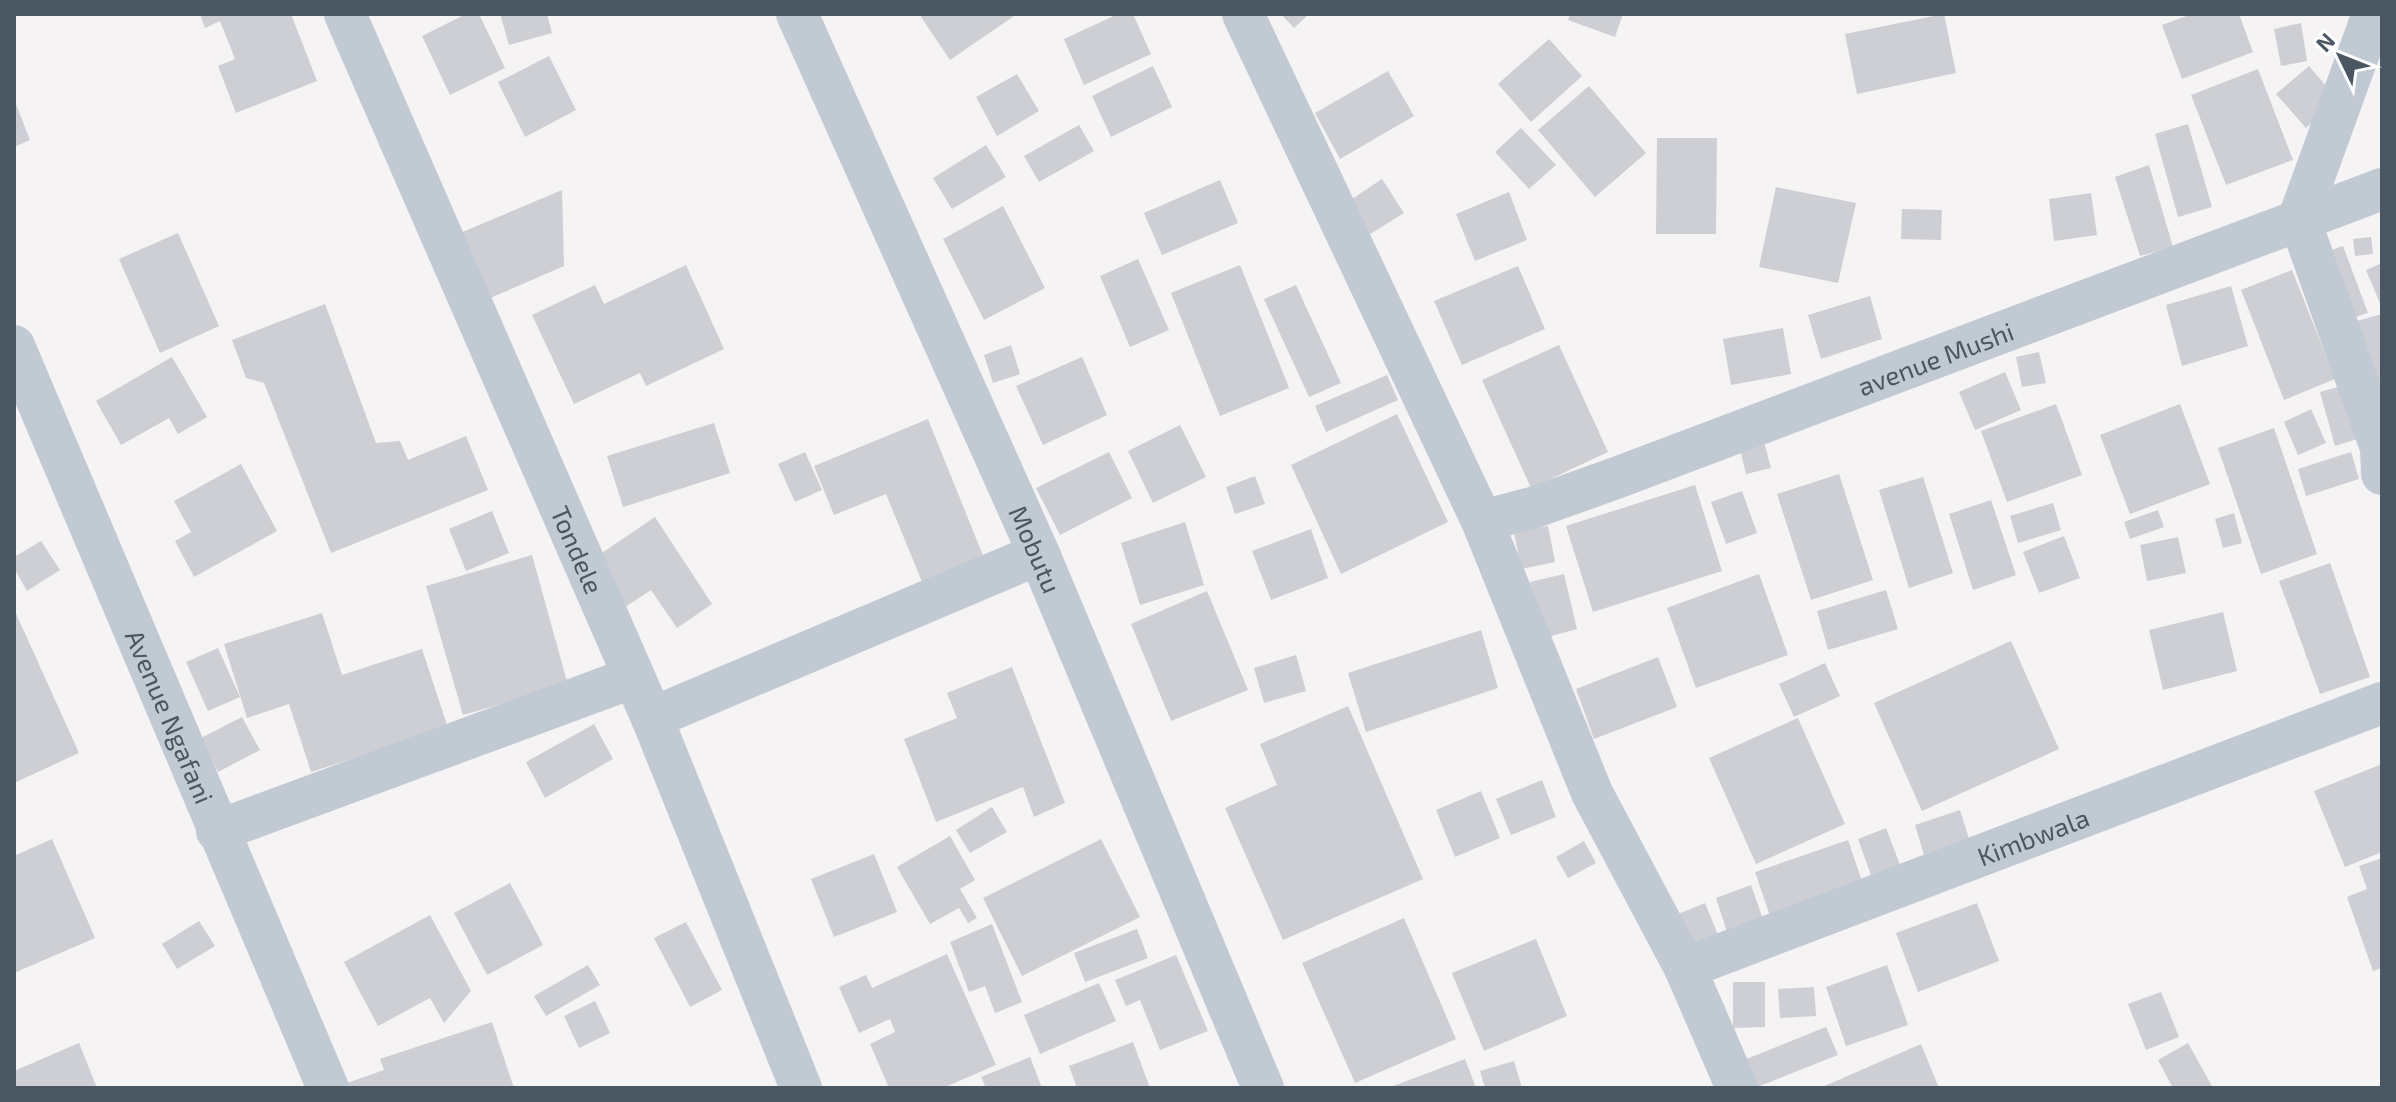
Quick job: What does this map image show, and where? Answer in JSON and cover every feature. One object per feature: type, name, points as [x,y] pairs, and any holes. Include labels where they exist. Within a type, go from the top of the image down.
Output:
[{"type":"street","name":"Tondele","points":[[345,14],[652,718],[801,1088]]},
{"type":"street","name":"Mobutu","points":[[797,14],[1039,554],[1263,1088]]},
{"type":"street","points":[[1243,14],[1482,521],[1592,793],[1685,968],[1737,1088]]},
{"type":"street","points":[[2373,14],[2299,218],[2381,448],[2382,474]]},
{"type":"street","name":"avenue Mushi","points":[[1482,521],[1532,508],[1644,468],[2382,189]]},
{"type":"street","name":"Avenue Ngafani","points":[[14,346],[328,1088]]},
{"type":"street","points":[[652,718],[1039,554]]},
{"type":"street","points":[[217,831],[634,677]]},
{"type":"street","name":"Kimbwala","points":[[1685,968],[2382,703]]},
{"type":"building","points":[[200,14],[291,14],[317,81],[236,113],[218,66],[235,59],[220,21],[205,28]]},
{"type":"building","points":[[466,14],[479,14],[505,68],[450,95],[422,36]]},
{"type":"building","points":[[500,14],[547,14],[552,33],[509,45]]},
{"type":"building","points":[[919,14],[1017,14],[950,60]]},
{"type":"building","points":[[1118,14],[1133,14],[1151,54],[1084,85],[1064,39]]},
{"type":"building","points":[[1281,14],[1309,14],[1294,28]]},
{"type":"building","points":[[1570,14],[1623,14],[1615,37],[1568,20]]},
{"type":"building","points":[[1944,14],[1956,73],[1857,94],[1845,34]]},
{"type":"building","points":[[2192,14],[2239,14],[2253,52],[2182,79],[2162,25]]},
{"type":"building","points":[[2301,23],[2307,61],[2281,66],[2274,29]]},
{"type":"building","points":[[1549,39],[1582,76],[1531,122],[1498,84]]},
{"type":"building","points":[[549,56],[576,110],[525,137],[498,82]]},
{"type":"building","points":[[1153,66],[1172,107],[1111,137],[1092,96]]},
{"type":"building","points":[[2309,66],[2338,100],[2306,128],[2276,94]]},
{"type":"building","points":[[2258,69],[2293,160],[2226,185],[2191,95]]},
{"type":"building","points":[[1388,71],[1414,116],[1340,159],[1315,113]]},
{"type":"building","points":[[1017,74],[1039,111],[997,136],[976,97]]},
{"type":"building","points":[[1589,86],[1646,153],[1595,197],[1538,130]]},
{"type":"building","points":[[14,99],[30,140],[14,147]]},
{"type":"building","points":[[2188,124],[2212,207],[2178,217],[2155,134]]},
{"type":"building","points":[[1079,125],[1094,151],[1039,182],[1024,156]]},
{"type":"building","points":[[1521,128],[1556,165],[1529,189],[1495,152]]},
{"type":"building","points":[[1657,138],[1717,138],[1716,234],[1656,234]]},
{"type":"building","points":[[986,145],[1006,177],[952,209],[933,178]]},
{"type":"building","points":[[2149,165],[2173,247],[2140,256],[2115,177]]},
{"type":"building","points":[[1382,179],[1404,213],[1370,234],[1349,201]]},
{"type":"building","points":[[1220,180],[1238,223],[1162,255],[1144,213]]},
{"type":"building","points":[[1776,187],[1856,203],[1838,283],[1759,267]]},
{"type":"building","points":[[562,190],[564,266],[481,302],[453,236]]},
{"type":"building","points":[[1509,192],[1527,240],[1475,261],[1456,214]]},
{"type":"building","points":[[2091,193],[2097,235],[2054,241],[2049,199]]},
{"type":"building","points":[[1003,206],[1045,288],[984,320],[943,239]]},
{"type":"building","points":[[1902,209],[1942,210],[1941,240],[1901,239]]},
{"type":"building","points":[[178,233],[219,326],[160,353],[119,259]]},
{"type":"building","points":[[2371,237],[2373,254],[2355,256],[2353,239]]},
{"type":"building","points":[[2343,246],[2368,313],[2343,321],[2318,255]]},
{"type":"building","points":[[1138,259],[1169,330],[1130,347],[1100,276]]},
{"type":"building","points":[[2382,263],[2382,308],[2366,270]]},
{"type":"building","points":[[686,265],[724,349],[646,386],[640,373],[574,404],[532,315],[595,285],[604,304]]},
{"type":"building","points":[[1240,265],[1289,388],[1220,416],[1171,293]]},
{"type":"building","points":[[1518,266],[1545,329],[1462,365],[1434,301]]},
{"type":"building","points":[[2292,270],[2335,379],[2284,400],[2241,290]]},
{"type":"building","points":[[1296,285],[1341,383],[1309,397],[1264,299]]},
{"type":"building","points":[[2231,286],[2248,346],[2182,366],[2166,305]]},
{"type":"building","points":[[1870,296],[1882,339],[1821,359],[1808,315]]},
{"type":"building","points":[[325,304],[376,443],[400,441],[408,460],[466,436],[488,490],[331,553],[264,383],[246,378],[232,340]]},
{"type":"building","points":[[2382,314],[2382,403],[2346,324]]},
{"type":"building","points":[[1783,328],[1791,374],[1731,385],[1723,339]]},
{"type":"building","points":[[1011,345],[1020,374],[993,383],[984,355]]},
{"type":"building","points":[[1559,345],[1608,452],[1531,488],[1482,380]]},
{"type":"building","points":[[2039,352],[2046,383],[2022,387],[2016,357]]},
{"type":"building","points":[[172,357],[207,417],[178,434],[169,418],[121,445],[96,401]]},
{"type":"building","points":[[1082,357],[1107,415],[1043,445],[1016,386]]},
{"type":"building","points":[[2005,372],[2021,410],[1975,430],[1959,392]]},
{"type":"building","points":[[1387,375],[1398,400],[1326,432],[1315,406]]},
{"type":"building","points":[[2356,382],[2370,435],[2335,446],[2320,392]]},
{"type":"building","points":[[2056,404],[2082,475],[2007,502],[1981,431]]},
{"type":"building","points":[[2180,404],[2210,484],[2130,514],[2100,435]]},
{"type":"building","points":[[2311,409],[2326,443],[2298,455],[2284,422]]},
{"type":"building","points":[[1397,414],[1448,522],[1341,574],[1291,465]]},
{"type":"building","points":[[928,419],[988,568],[927,594],[886,494],[834,515],[814,466]]},
{"type":"building","points":[[714,423],[730,473],[623,507],[607,456]]},
{"type":"building","points":[[1180,425],[1206,477],[1153,503],[1128,451]]},
{"type":"building","points":[[2274,428],[2317,554],[2261,574],[2218,448]]},
{"type":"building","points":[[1764,442],[1771,468],[1746,474],[1740,449]]},
{"type":"building","points":[[805,452],[822,490],[795,502],[778,464]]},
{"type":"building","points":[[1109,452],[1132,498],[1060,535],[1036,488]]},
{"type":"building","points":[[2351,452],[2359,479],[2306,496],[2298,469]]},
{"type":"building","points":[[241,464],[277,531],[194,577],[175,541],[191,532],[174,501]]},
{"type":"building","points":[[1839,474],[1873,580],[1811,600],[1777,494]]},
{"type":"building","points":[[1255,476],[1265,504],[1235,514],[1226,487]]},
{"type":"building","points":[[1923,477],[1953,573],[1909,588],[1879,490]]},
{"type":"building","points":[[1695,485],[1722,571],[1593,612],[1566,526]]},
{"type":"building","points":[[1742,491],[1757,533],[1726,544],[1711,502]]},
{"type":"building","points":[[1991,500],[2016,575],[1973,590],[1949,514]]},
{"type":"building","points":[[2053,503],[2061,530],[2018,543],[2010,516]]},
{"type":"building","points":[[2158,510],[2164,527],[2130,539],[2124,522]]},
{"type":"building","points":[[492,511],[509,553],[466,571],[449,529]]},
{"type":"building","points":[[2234,513],[2242,543],[2223,548],[2215,519]]},
{"type":"building","points":[[655,517],[712,604],[677,628],[651,590],[622,609],[590,561]]},
{"type":"building","points":[[1185,522],[1204,585],[1140,605],[1121,543]]},
{"type":"building","points":[[1548,526],[1555,562],[1521,569],[1514,532]]},
{"type":"building","points":[[1311,529],[1328,578],[1271,600],[1252,551]]},
{"type":"building","points":[[2064,536],[2080,578],[2039,593],[2023,552]]},
{"type":"building","points":[[2178,537],[2186,573],[2147,581],[2140,545]]},
{"type":"building","points":[[41,541],[60,570],[27,591],[14,568],[14,557]]},
{"type":"building","points":[[532,555],[568,685],[463,715],[426,586]]},
{"type":"building","points":[[2330,563],[2370,677],[2320,694],[2279,581]]},
{"type":"building","points":[[1564,574],[1577,629],[1544,638],[1530,582]]},
{"type":"building","points":[[1759,574],[1788,655],[1696,688],[1667,608]]},
{"type":"building","points":[[1886,590],[1898,629],[1828,650],[1817,611]]},
{"type":"building","points":[[1207,591],[1248,690],[1171,721],[1131,624]]},
{"type":"building","points":[[14,609],[79,753],[14,783]]},
{"type":"building","points":[[2223,612],[2237,671],[2163,690],[2149,630]]},
{"type":"building","points":[[322,613],[342,675],[422,649],[448,728],[311,772],[289,704],[247,718],[224,644]]},
{"type":"building","points":[[1481,630],[1498,688],[1366,732],[1348,673]]},
{"type":"building","points":[[2011,641],[2059,749],[1922,811],[1874,703]]},
{"type":"building","points":[[218,648],[240,697],[208,711],[186,662]]},
{"type":"building","points":[[1296,655],[1306,691],[1264,703],[1254,668]]},
{"type":"building","points":[[1658,657],[1677,707],[1594,739],[1576,689]]},
{"type":"building","points":[[1825,663],[1840,696],[1794,717],[1779,684]]},
{"type":"building","points":[[1012,667],[1065,803],[1034,817],[1023,787],[936,822],[904,739],[957,718],[947,693]]},
{"type":"building","points":[[1348,706],[1423,879],[1283,940],[1225,808],[1277,785],[1260,744]]},
{"type":"building","points":[[242,717],[260,750],[218,772],[201,738]]},
{"type":"building","points":[[1798,718],[1845,824],[1756,864],[1709,758]]},
{"type":"building","points":[[594,724],[613,759],[545,798],[526,762]]},
{"type":"building","points":[[2382,764],[2382,852],[2345,867],[2314,791]]},
{"type":"building","points":[[1542,780],[1556,817],[1511,835],[1496,799]]},
{"type":"building","points":[[1481,791],[1500,838],[1455,857],[1436,810]]},
{"type":"building","points":[[992,807],[1007,832],[970,853],[956,830]]},
{"type":"building","points":[[1960,810],[1969,839],[1924,855],[1915,825]]},
{"type":"building","points":[[1886,828],[1902,870],[1873,881],[1858,839]]},
{"type":"building","points":[[950,836],[975,880],[960,889],[977,918],[968,923],[959,908],[930,924],[897,867]]},
{"type":"building","points":[[52,839],[95,938],[14,973],[14,856]]},
{"type":"building","points":[[1101,839],[1140,917],[1022,976],[983,898]]},
{"type":"building","points":[[1848,840],[1864,887],[1771,919],[1755,872]]},
{"type":"building","points":[[1584,841],[1596,863],[1568,878],[1556,857]]},
{"type":"building","points":[[874,854],[897,912],[834,937],[811,879]]},
{"type":"building","points":[[2382,858],[2382,968],[2373,971],[2347,897],[2367,889],[2359,866]]},
{"type":"building","points":[[510,883],[543,945],[487,975],[454,913]]},
{"type":"building","points":[[1751,885],[1764,922],[1728,935],[1716,898]]},
{"type":"building","points":[[1705,903],[1721,942],[1691,954],[1676,915]]},
{"type":"building","points":[[1977,903],[1999,961],[1918,992],[1896,933]]},
{"type":"building","points":[[430,915],[471,991],[444,1023],[430,998],[378,1026],[344,962]]},
{"type":"building","points":[[1404,918],[1456,1039],[1355,1083],[1302,963]]},
{"type":"building","points":[[199,921],[215,946],[177,969],[162,944]]},
{"type":"building","points":[[686,922],[722,990],[690,1007],[654,938]]},
{"type":"building","points":[[992,924],[1022,1002],[995,1013],[985,986],[969,992],[950,942]]},
{"type":"building","points":[[1137,929],[1148,958],[1085,982],[1074,953]]},
{"type":"building","points":[[1536,939],[1567,1016],[1484,1051],[1452,973]]},
{"type":"building","points":[[947,954],[996,1065],[943,1088],[889,1088],[870,1044],[895,1032],[890,1019],[859,1033],[839,987],[866,975],[872,988]]},
{"type":"building","points":[[1176,955],[1208,1031],[1160,1050],[1140,1000],[1126,1006],[1115,980]]},
{"type":"building","points":[[588,965],[600,985],[546,1016],[534,996]]},
{"type":"building","points":[[1887,965],[1908,1025],[1846,1046],[1826,987]]},
{"type":"building","points":[[1733,982],[1765,982],[1765,1027],[1733,1028]]},
{"type":"building","points":[[1099,983],[1116,1021],[1040,1054],[1024,1015]]},
{"type":"building","points":[[1814,987],[1816,1016],[1780,1018],[1778,989]]},
{"type":"building","points":[[2161,992],[2179,1037],[2146,1050],[2128,1004]]},
{"type":"building","points":[[595,1001],[610,1033],[579,1048],[564,1016]]},
{"type":"building","points":[[492,1022],[514,1088],[349,1088],[347,1083],[384,1070],[380,1059]]},
{"type":"building","points":[[1826,1027],[1838,1055],[1755,1088],[1744,1060]]},
{"type":"building","points":[[1133,1042],[1150,1088],[1077,1088],[1069,1066]]},
{"type":"building","points":[[79,1043],[97,1088],[14,1088],[14,1071]]},
{"type":"building","points":[[2188,1043],[2213,1088],[2173,1088],[2158,1060]]},
{"type":"building","points":[[1921,1044],[1939,1088],[1820,1088]]},
{"type":"building","points":[[1030,1057],[1042,1088],[986,1088],[981,1077]]},
{"type":"building","points":[[1465,1059],[1476,1088],[1388,1088]]},
{"type":"building","points":[[1514,1061],[1522,1088],[1485,1088],[1480,1071]]}]
